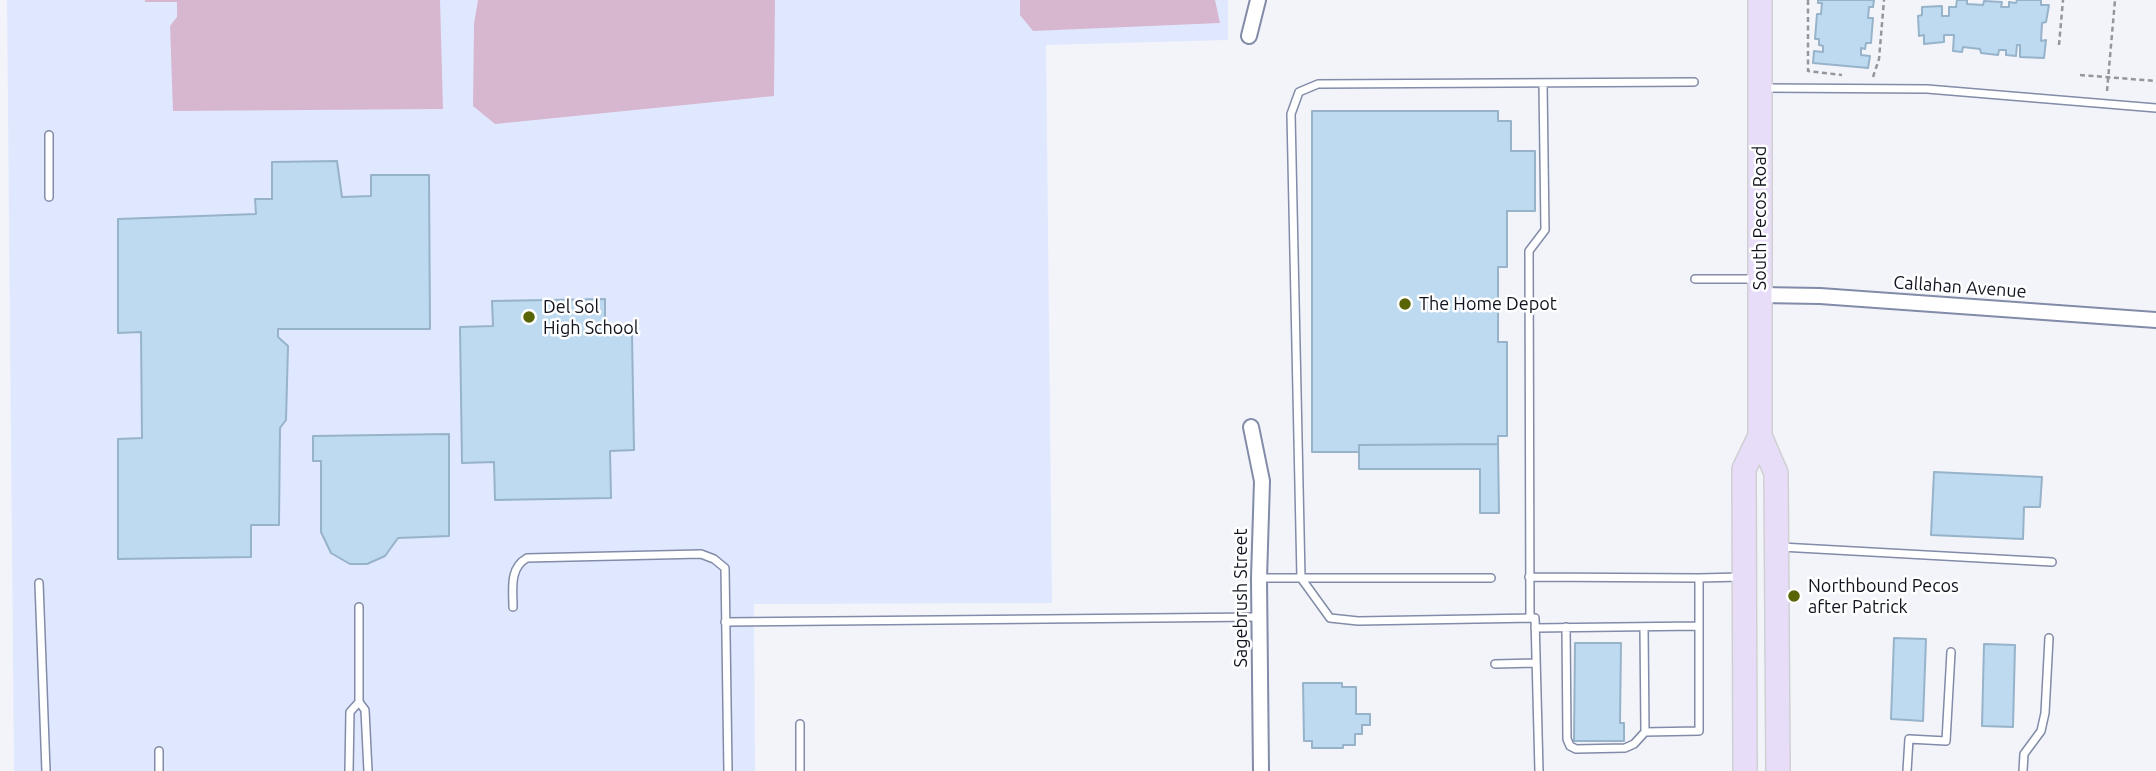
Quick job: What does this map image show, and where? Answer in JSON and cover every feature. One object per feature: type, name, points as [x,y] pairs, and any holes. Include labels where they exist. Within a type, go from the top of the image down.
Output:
[{"type":"main road","name":"South Pecos Road","points":[[1760,0],[1760,436],[1776,473],[1778,771]]},
{"type":"main road","name":"South Pecos Road","points":[[1745,771],[1744,470],[1760,436]]},
{"type":"street","points":[[1249,36],[1258,0]]},
{"type":"street","name":"Callahan Avenue","points":[[1760,287],[1820,296],[2156,320]]},
{"type":"street","name":"Sagebrush Street","points":[[1251,427],[1262,481],[1259,578],[1261,771]]},
{"type":"lane","points":[[1539,771],[1535,618],[1358,621],[1330,618],[1301,578],[1290,114],[1299,92],[1318,84],[1694,82]]},
{"type":"lane","points":[[1530,618],[1529,251],[1545,230],[1543,83]]},
{"type":"lane","points":[[1760,88],[1927,89],[2156,108]]},
{"type":"lane","points":[[49,135],[49,198]]},
{"type":"lane","points":[[1695,279],[1760,287]]},
{"type":"lane","points":[[1777,546],[2052,562]]},
{"type":"lane","points":[[513,607],[513,575],[520,562],[527,558],[701,554],[715,559],[725,568],[728,771]]},
{"type":"lane","points":[[1530,577],[1744,577]]},
{"type":"lane","points":[[1259,578],[1491,578]]},
{"type":"lane","points":[[1645,732],[1699,731],[1699,578]]},
{"type":"lane","points":[[39,583],[46,771]]},
{"type":"lane","points":[[359,607],[359,702],[365,710],[368,771]]},
{"type":"lane","points":[[726,622],[1260,617]]},
{"type":"lane","points":[[1535,628],[1699,626]]},
{"type":"lane","points":[[1566,627],[1567,739],[1570,746],[1576,749],[1625,748],[1634,744],[1645,732],[1644,627]]},
{"type":"lane","points":[[2023,771],[2024,754],[2041,731],[2045,713],[2049,638]]},
{"type":"lane","points":[[1907,771],[1909,739],[1946,741],[1951,652]]},
{"type":"lane","points":[[1495,664],[1536,663]]},
{"type":"lane","points":[[349,771],[350,712],[359,702]]},
{"type":"lane","points":[[800,724],[800,771]]},
{"type":"lane","points":[[159,751],[159,771]]},
{"type":"path","points":[[1808,0],[1808,71],[1851,76]]},
{"type":"path","points":[[1868,77],[1874,77],[1879,60],[1884,0]]},
{"type":"path","points":[[2059,45],[2063,0]]},
{"type":"path","points":[[2106,104],[2115,0]]},
{"type":"path","points":[[2080,75],[2156,81]]},
{"type":"shaded area","name":"Del Sol High School","points":[[7,0],[1228,0],[1228,40],[1046,45],[1052,603],[754,604],[755,771],[14,771]]},
{"type":"shaded area","points":[[145,0],[440,0],[443,109],[173,111],[170,26],[177,17],[177,2]]},
{"type":"shaded area","points":[[478,0],[775,0],[774,96],[495,124],[473,106],[474,24]]},
{"type":"shaded area","points":[[1020,0],[1215,0],[1220,23],[1033,31],[1020,15]]},
{"type":"building","points":[[1818,0],[1874,0],[1873,7],[1869,7],[1868,18],[1873,18],[1871,43],[1866,43],[1865,49],[1861,48],[1861,55],[1870,56],[1868,68],[1813,63],[1814,51],[1823,52],[1819,39],[1815,39],[1817,14],[1821,14],[1822,3],[1818,3]]},
{"type":"building","points":[[1957,0],[1983,5],[1984,1],[2002,2],[2001,7],[2009,7],[2009,2],[2016,3],[2017,0],[2041,0],[2041,5],[2049,5],[2046,22],[2042,23],[2041,41],[2046,40],[2044,58],[2020,57],[2020,45],[2017,45],[2016,56],[2006,55],[2006,50],[1999,50],[1998,55],[1963,47],[1962,52],[1953,51],[1954,35],[1944,35],[1944,42],[1924,44],[1924,35],[1919,36],[1918,16],[1922,15],[1922,7],[1942,6],[1942,16],[1949,16],[1949,7],[1956,7]]},
{"type":"building","name":"The Home Depot","points":[[1312,111],[1498,111],[1498,121],[1511,121],[1511,151],[1535,151],[1535,211],[1507,211],[1507,267],[1498,267],[1498,342],[1507,342],[1507,436],[1498,436],[1498,444],[1359,445],[1359,452],[1312,452]]},
{"type":"building","points":[[337,161],[342,197],[371,196],[371,175],[429,175],[430,329],[278,329],[278,337],[288,346],[286,420],[280,428],[279,525],[251,525],[251,557],[118,559],[118,439],[142,438],[141,332],[118,333],[118,219],[256,214],[255,199],[272,199],[272,162]]},
{"type":"building","points":[[605,299],[605,334],[632,334],[634,450],[610,451],[611,498],[495,500],[494,462],[462,463],[460,327],[493,326],[492,301]]},
{"type":"building","points":[[449,434],[449,536],[398,538],[385,556],[367,564],[350,564],[331,553],[321,532],[321,461],[313,461],[313,436]]},
{"type":"building","points":[[1498,444],[1499,513],[1480,513],[1480,469],[1359,469],[1359,445]]},
{"type":"building","points":[[1934,472],[2042,477],[2040,507],[2024,507],[2023,539],[1931,535]]},
{"type":"building","points":[[1894,638],[1926,639],[1923,721],[1891,719]]},
{"type":"building","points":[[1575,643],[1621,643],[1620,723],[1624,723],[1624,741],[1574,741]]},
{"type":"building","points":[[1984,644],[2015,645],[2013,727],[1982,726]]},
{"type":"building","points":[[1303,683],[1342,683],[1342,687],[1356,687],[1356,714],[1370,714],[1370,725],[1362,725],[1362,734],[1355,734],[1355,745],[1343,745],[1343,748],[1312,748],[1312,741],[1304,741]]},
{"type":"place","name":"The Home Depot","points":[[1405,304]]},
{"type":"place","name":"Del Sol High School","points":[[529,317]]},
{"type":"place","name":"Northbound Pecos after Patrick","points":[[1794,596]]}]
